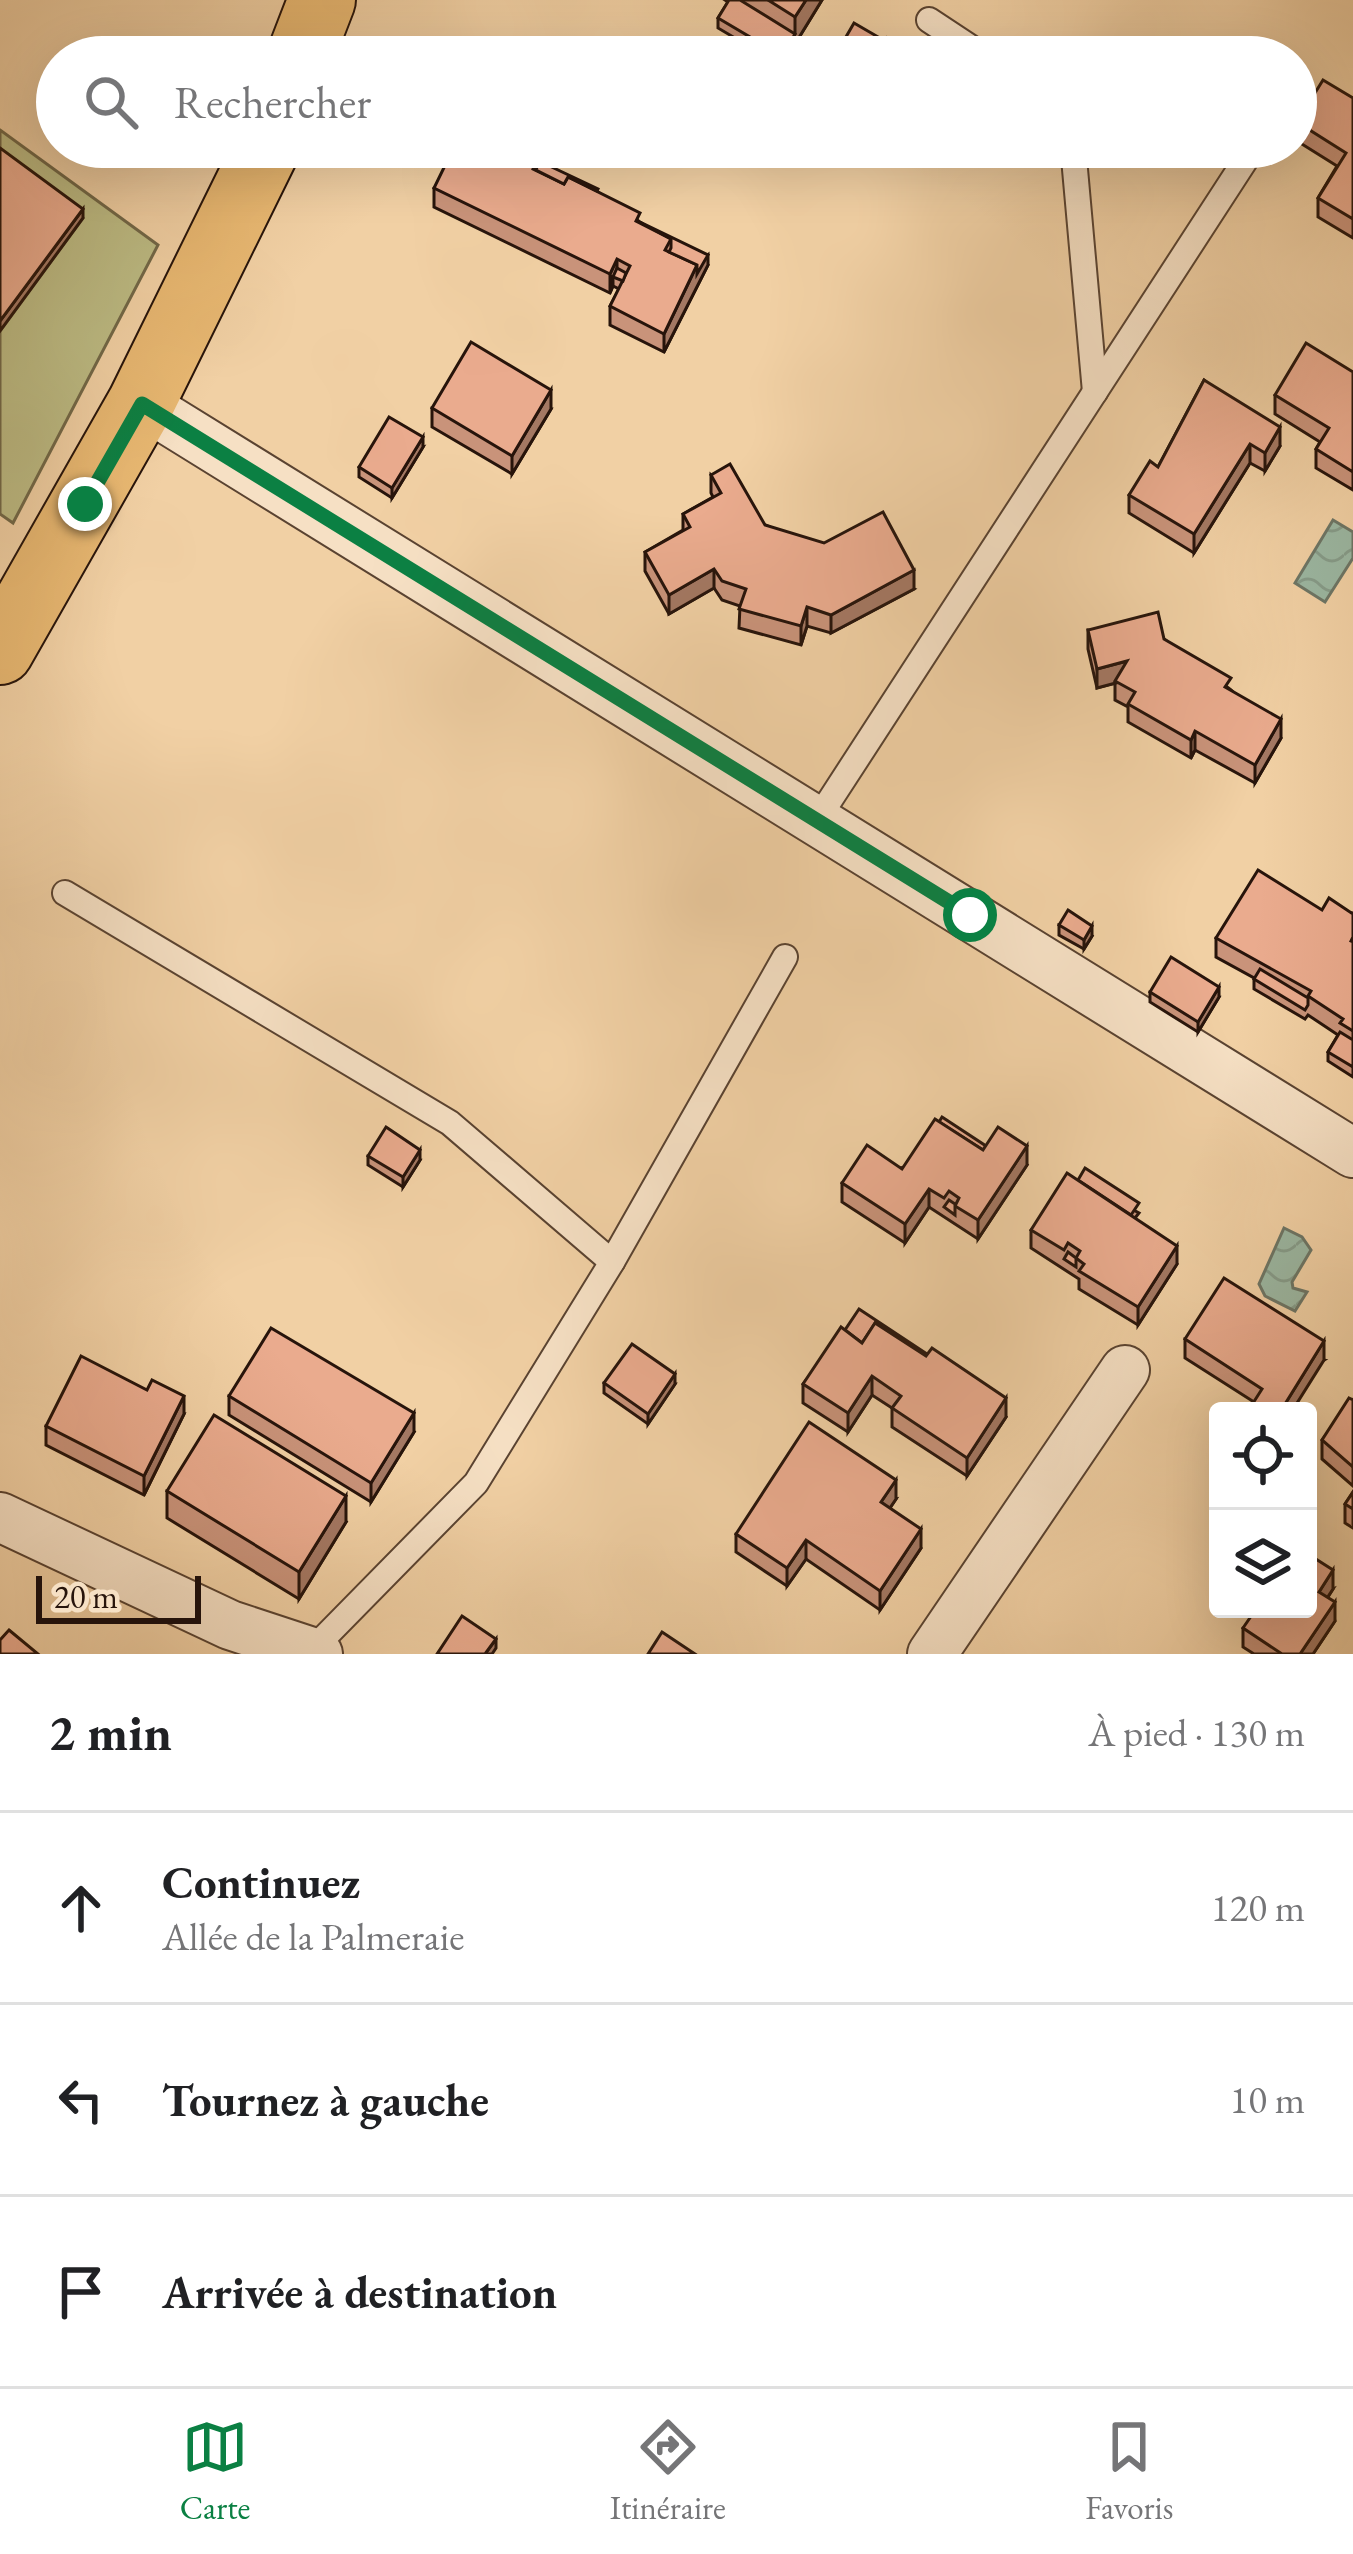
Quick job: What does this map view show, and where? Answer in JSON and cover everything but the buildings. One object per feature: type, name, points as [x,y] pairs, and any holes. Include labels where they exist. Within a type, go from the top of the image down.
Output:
[{"type":"main road","points":[[308,36],[322,0]]},
{"type":"main road","points":[[0,651],[142,404],[257,168]]},
{"type":"street","points":[[142,404],[1353,1153]]},
{"type":"street","points":[[932,1654],[1125,1370]]},
{"type":"street","points":[[0,1517],[230,1625],[315,1652]]},
{"type":"lane","points":[[929,20],[953,36]]},
{"type":"lane","points":[[1075,168],[1095,392]]},
{"type":"lane","points":[[817,820],[1240,168]]},
{"type":"lane","points":[[65,893],[450,1123],[612,1262]]},
{"type":"lane","points":[[315,1652],[476,1483],[612,1262],[785,957]]},
{"type":"shaded area","points":[[0,130],[36,156],[36,168],[52,168],[158,245],[13,523],[0,514],[0,331],[83,218],[0,158]]},
{"type":"water","points":[[1333,520],[1353,532],[1353,558],[1325,602],[1295,583]]},
{"type":"water","points":[[1284,1228],[1302,1237],[1311,1250],[1292,1282],[1293,1288],[1307,1292],[1295,1311],[1265,1296],[1259,1284]]},
{"type":"route","points":[[85,504],[142,404],[970,915]]}]
